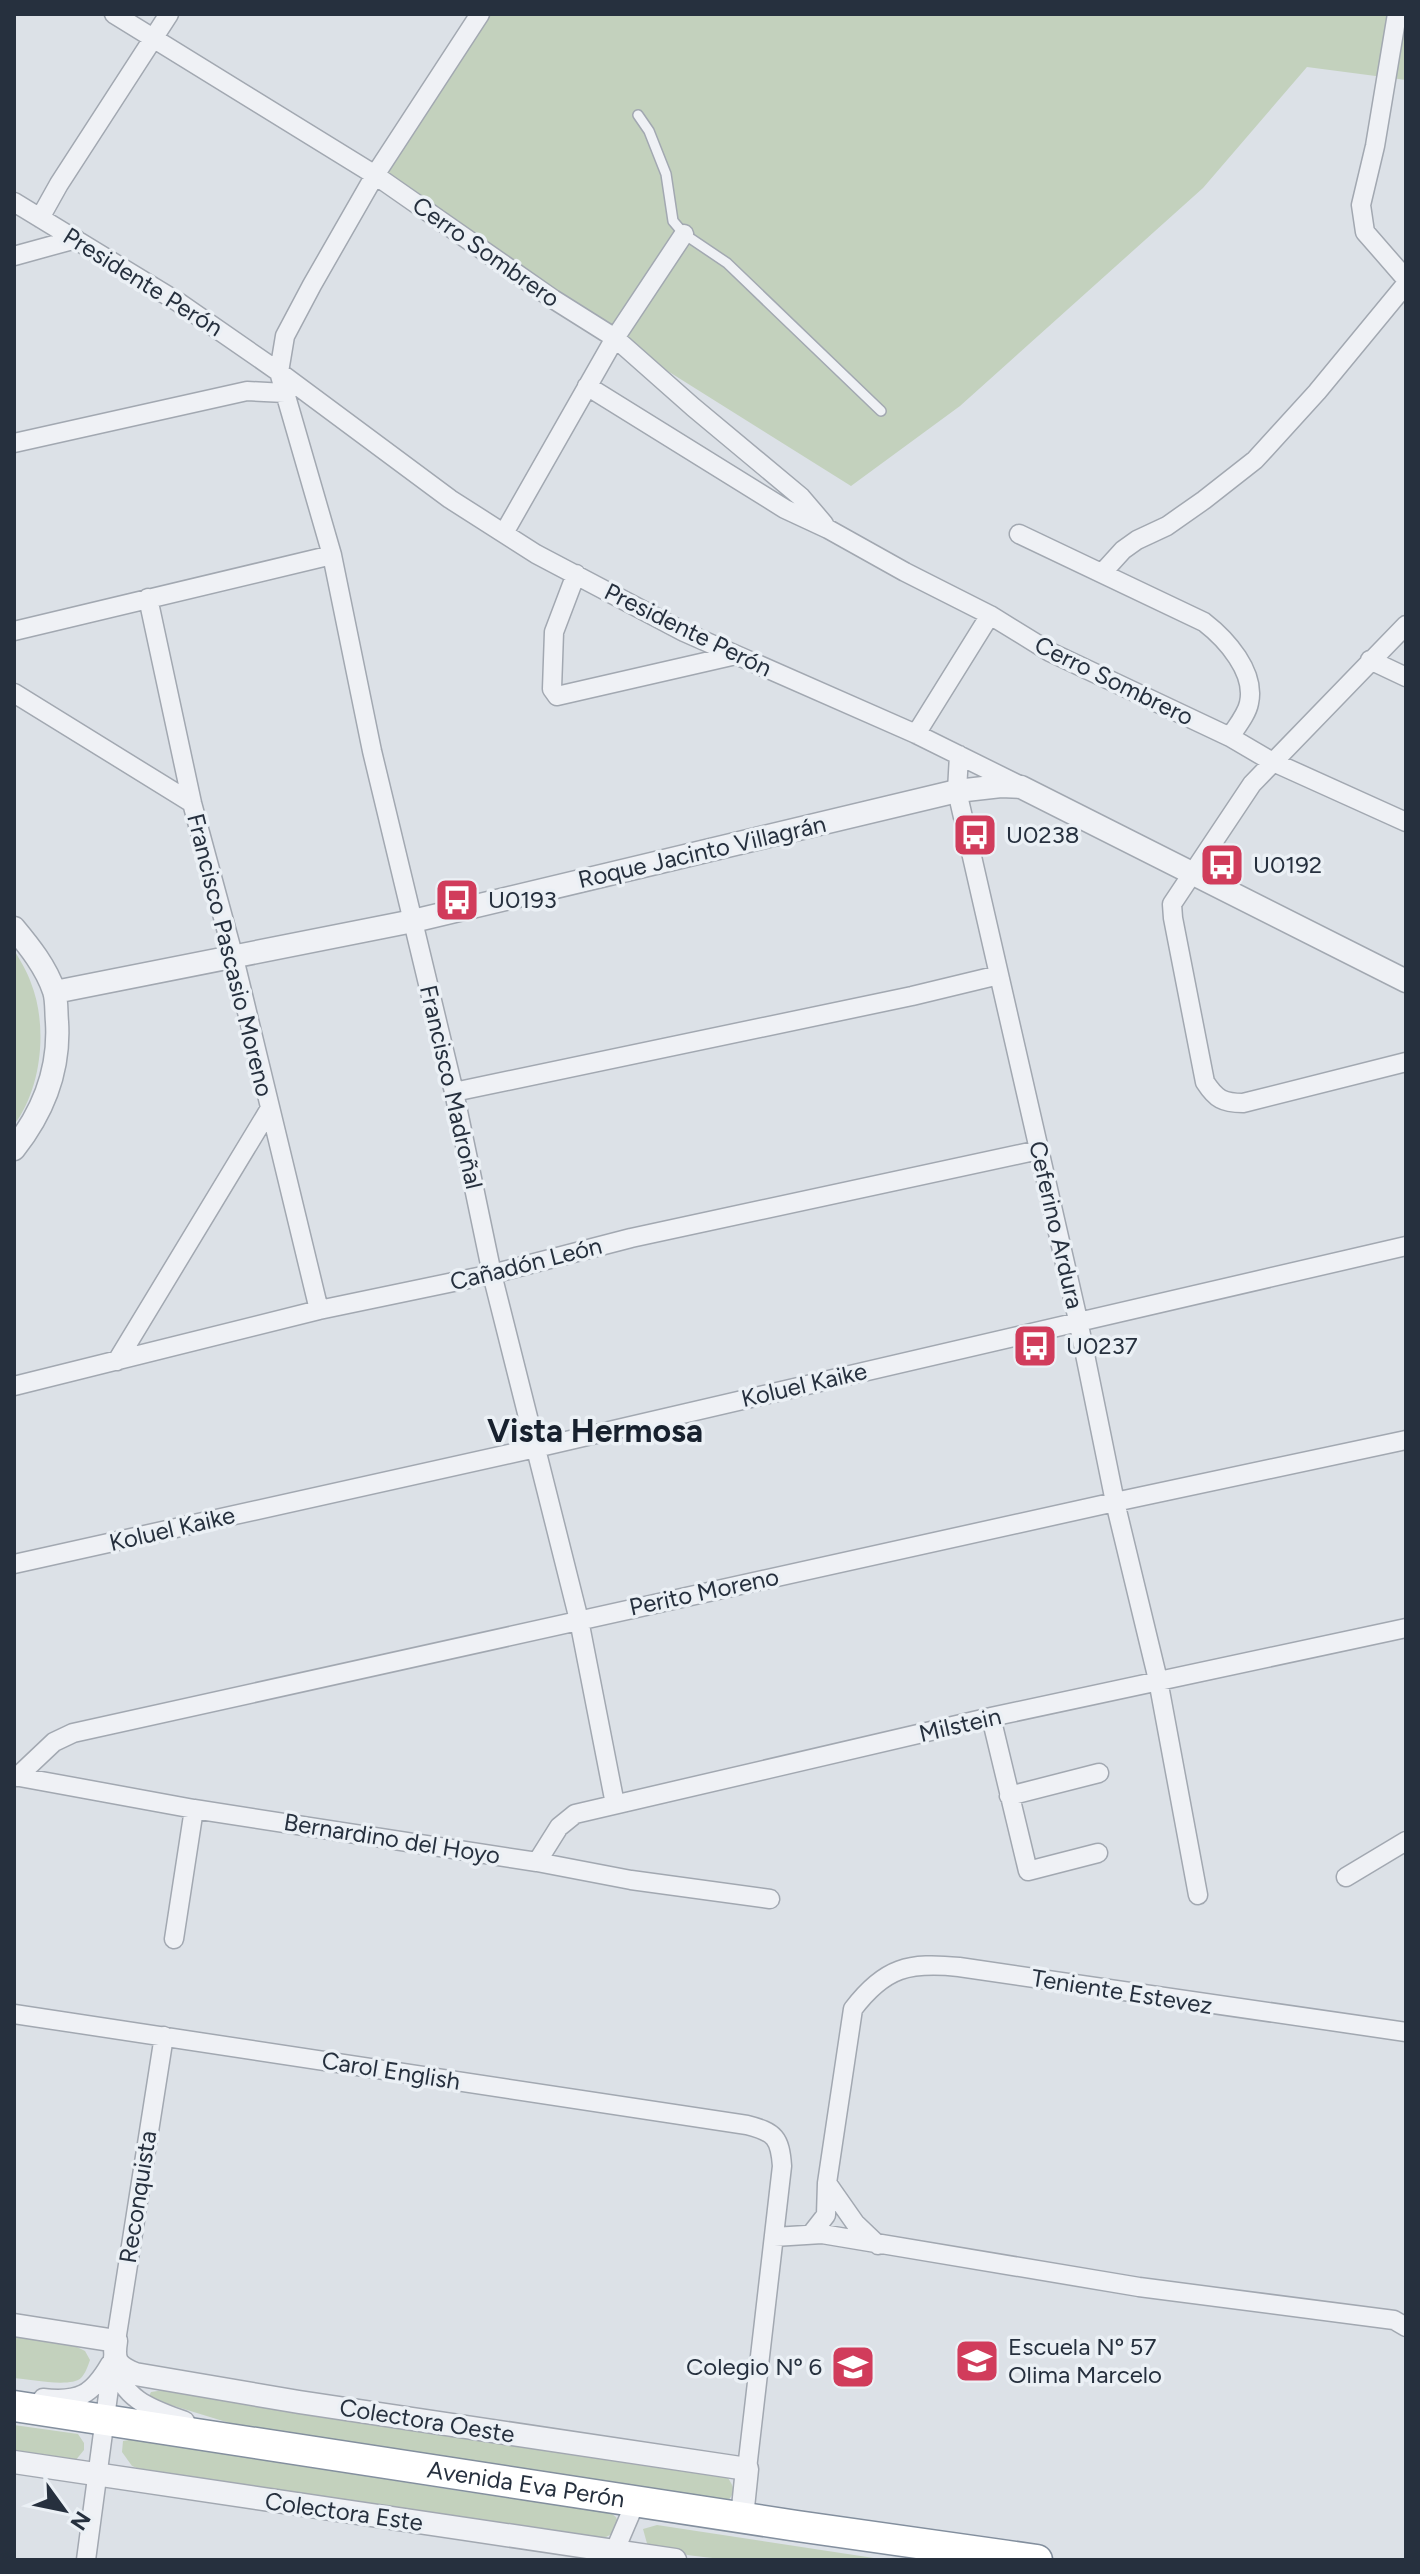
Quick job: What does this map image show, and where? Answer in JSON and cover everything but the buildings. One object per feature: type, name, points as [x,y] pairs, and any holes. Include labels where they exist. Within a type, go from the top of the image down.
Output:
[{"type":"highway","name":"Avenida Eva Perón","points":[[14,2406],[1037,2560]]},
{"type":"street","name":"Cerro Sombrero","points":[[114,14],[375,175],[553,299],[615,338],[801,497],[828,529]]},
{"type":"street","points":[[40,218],[169,14]]},
{"type":"street","points":[[279,372],[285,336],[312,285],[375,175],[480,14]]},
{"type":"street","points":[[1103,572],[1123,550],[1167,526],[1255,460],[1317,392],[1406,282],[1365,232],[1361,205],[1375,146],[1397,14]]},
{"type":"street","name":"Presidente Perón","points":[[14,202],[178,302],[279,372],[450,499],[536,554],[684,632],[959,755],[1406,981]]},
{"type":"street","points":[[504,533],[615,338],[684,234]]},
{"type":"street","points":[[14,256],[76,239]]},
{"type":"street","name":"Francisco Madroñal","points":[[279,372],[332,555],[372,751],[454,1092],[492,1274],[579,1620],[615,1804]]},
{"type":"street","name":"Cerro Sombrero","points":[[587,386],[785,509],[990,615],[1050,652],[1230,737],[1271,761],[1406,822]]},
{"type":"street","points":[[14,443],[247,391],[285,393]]},
{"type":"street","points":[[1019,534],[1204,622],[1221,635],[1251,685],[1249,705],[1230,737]]},
{"type":"street","points":[[14,631],[332,555]]},
{"type":"street","points":[[576,574],[554,632],[552,689],[557,696],[736,655]]},
{"type":"street","name":"Francisco Pascasio Moreno","points":[[148,598],[192,803],[234,958],[319,1310]]},
{"type":"street","points":[[916,734],[990,615]]},
{"type":"street","points":[[1406,625],[1271,761],[1252,784],[1172,904],[1205,1082],[1215,1097],[1228,1103],[1243,1103],[1406,1062]]},
{"type":"street","points":[[1370,660],[1406,677]]},
{"type":"street","points":[[14,693],[192,803]]},
{"type":"street","name":"Ceferino Ardura","points":[[959,755],[957,791],[1078,1320],[1115,1502],[1158,1680],[1198,1895]]},
{"type":"street","name":"Roque Jacinto Villagrán","points":[[55,992],[413,921],[957,791],[1021,787]]},
{"type":"street","points":[[14,928],[33,950],[55,992],[58,1048],[49,1091],[14,1149]]},
{"type":"street","points":[[454,1092],[999,975]]},
{"type":"street","points":[[117,1361],[269,1110]]},
{"type":"street","name":"Cañadón León","points":[[14,1386],[319,1310],[492,1274],[631,1238],[1039,1150]]},
{"type":"street","name":"Koluel Kaike","points":[[14,1564],[536,1448],[1406,1246]]},
{"type":"street","name":"Perito Moreno","points":[[16,1776],[54,1742],[73,1733],[1406,1440]]},
{"type":"street","name":"Milstein","points":[[537,1862],[559,1827],[575,1814],[991,1717],[1406,1628]]},
{"type":"street","points":[[991,1717],[1028,1871],[1098,1853]]},
{"type":"street","points":[[1009,1796],[1099,1773]]},
{"type":"street","name":"Bernardino del Hoyo","points":[[16,1776],[194,1809],[537,1862],[631,1880],[770,1899]]},
{"type":"street","points":[[174,1939],[194,1809]]},
{"type":"street","points":[[1346,1877],[1406,1841]]},
{"type":"street","name":"Teniente Estevez","points":[[827,2183],[853,2009],[871,1986],[898,1971],[925,1964],[1406,2032]]},
{"type":"street","name":"Carol English","points":[[14,2014],[732,2122],[768,2130],[781,2145],[782,2166],[774,2237]]},
{"type":"street","name":"Reconquista","points":[[86,2560],[114,2350],[164,2036]]},
{"type":"street","points":[[812,2233],[826,2215],[827,2183]]},
{"type":"street","points":[[827,2183],[855,2223],[878,2245]]},
{"type":"street","points":[[742,2517],[774,2237],[812,2233],[1139,2287],[1394,2320],[1406,2327]]},
{"type":"street","name":"Colectora Oeste","points":[[14,2325],[114,2350],[124,2369],[169,2380],[747,2469]]},
{"type":"street","points":[[114,2350],[121,2383],[139,2403],[193,2424],[264,2444]]},
{"type":"street","name":"Reconquista","points":[[14,2396],[60,2399],[81,2396],[93,2390],[114,2350]]},
{"type":"street","name":"Colectora Este","points":[[14,2462],[614,2555],[675,2560]]},
{"type":"street","points":[[614,2555],[636,2501]]},
{"type":"lane","points":[[638,115],[649,131],[666,174],[673,221],[684,234],[727,263],[881,411]]},
{"type":"green space","points":[[480,14],[1406,14],[1406,80],[1307,67],[1203,188],[960,406],[851,486],[615,338],[375,175]]},
{"type":"green space","points":[[14,950],[28,974],[36,1000],[40,1037],[31,1093],[14,1125]]},
{"type":"green space","points":[[14,2335],[85,2351],[90,2360],[85,2372],[76,2381],[68,2382],[14,2378]]},
{"type":"green space","points":[[164,2390],[728,2478],[733,2493],[727,2502],[236,2425],[148,2398],[151,2392]]},
{"type":"green space","points":[[14,2425],[78,2434],[84,2443],[84,2450],[75,2461],[14,2451]]},
{"type":"green space","points":[[134,2439],[460,2491],[608,2511],[616,2517],[619,2525],[616,2532],[604,2538],[144,2471],[132,2466],[122,2452],[123,2441]]},
{"type":"green space","points":[[657,2525],[887,2560],[737,2560],[677,2553],[648,2547],[643,2529]]},
{"type":"place","name":"U0238","points":[[975,835]]},
{"type":"place","name":"U0192","points":[[1222,865]]},
{"type":"place","name":"U0193","points":[[457,900]]},
{"type":"place","name":"U0237","points":[[1035,1346]]},
{"type":"place","name":"Escuela Nº 57 Olima Marcelo","points":[[977,2361]]},
{"type":"place","name":"Colegio Nº 6","points":[[853,2367]]},
{"type":"district","name":"Vista Hermosa","points":[[595,1431]]}]
